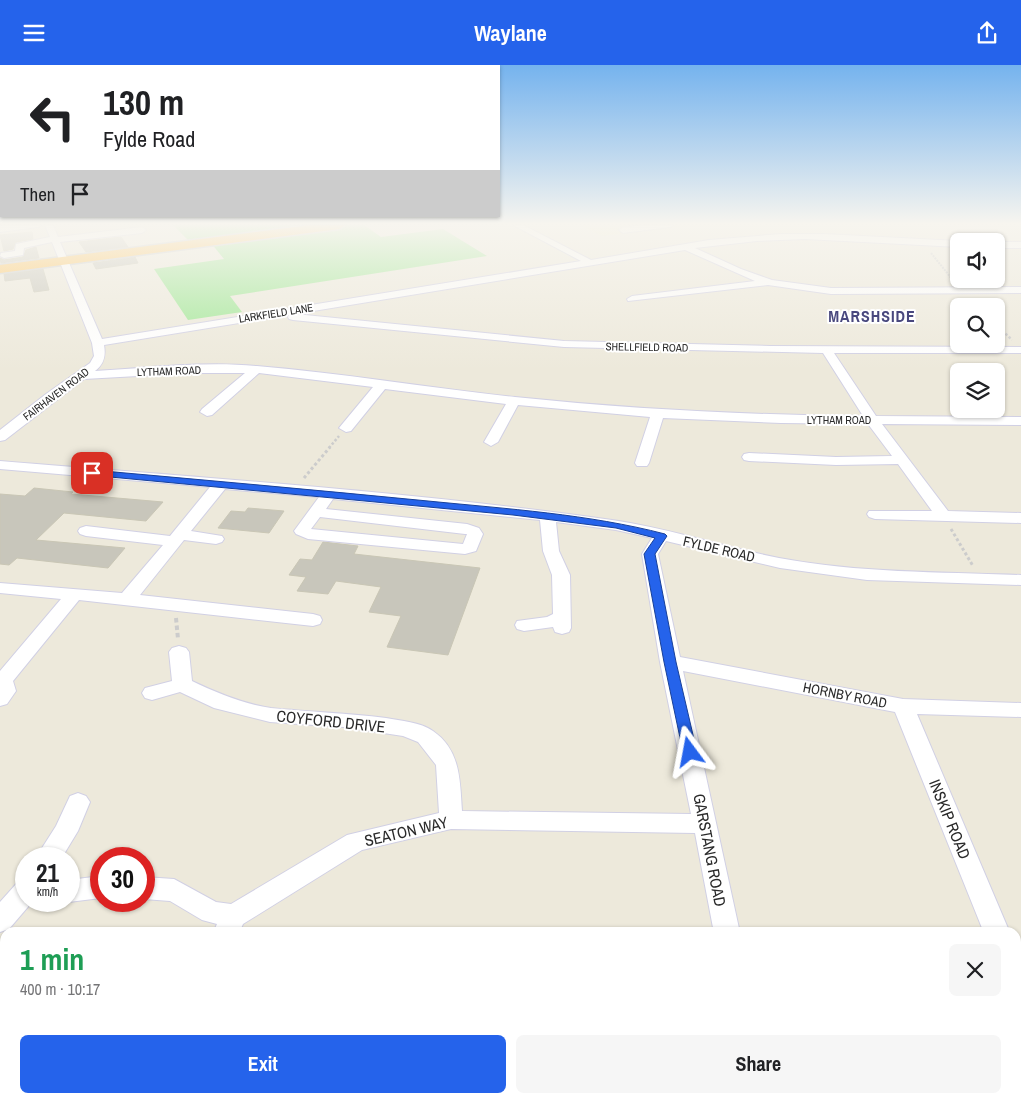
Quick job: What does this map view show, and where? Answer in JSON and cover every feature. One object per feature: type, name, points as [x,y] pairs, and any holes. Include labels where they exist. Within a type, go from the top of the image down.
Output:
[{"type":"street","points":[[70,273],[98,343]]},
{"type":"street","name":"LARKFIELD LANE","points":[[98,343],[526,273]]},
{"type":"street","points":[[749,273],[770,282],[831,291],[1021,290]]},
{"type":"street","points":[[632,299],[770,282]]},
{"type":"street","points":[[313,319],[316,307]]},
{"type":"street","name":"SHELLFIELD ROAD","points":[[275,313],[313,319],[564,344],[826,349],[1018,347]]},
{"type":"street","name":"FAIRHAVEN ROAD","points":[[0,437],[50,397],[95,365],[100,356],[98,343]]},
{"type":"street","points":[[826,349],[872,420],[943,515]]},
{"type":"street","name":"LYTHAM ROAD","points":[[82,375],[192,369],[256,369],[514,401],[658,414],[781,419],[1021,421]]},
{"type":"street","points":[[207,413],[256,369]]},
{"type":"street","points":[[346,428],[382,385]]},
{"type":"street","points":[[491,443],[514,401]]},
{"type":"street","points":[[642,463],[658,414]]},
{"type":"street","points":[[749,457],[836,461],[902,460]]},
{"type":"street","name":"FYLDE ROAD","points":[[0,465],[294,490],[616,525],[780,563],[867,575],[1021,580]]},
{"type":"street","points":[[127,599],[220,483]]},
{"type":"street","points":[[318,510],[321,513],[467,529],[475,534],[470,547],[465,549],[308,534],[302,531],[329,494]]},
{"type":"street","points":[[875,515],[943,515],[1021,519]]},
{"type":"street","points":[[524,625],[551,622],[561,623],[561,575],[551,551],[548,517]]},
{"type":"street","points":[[86,531],[216,539]]},
{"type":"street","name":"GARSTANG ROAD","points":[[661,536],[650,554],[670,662],[706,824],[726,927]]},
{"type":"street","points":[[0,588],[127,599],[313,620]]},
{"type":"street","points":[[0,699],[6,691],[3,680],[74,595]]},
{"type":"street","points":[[152,693],[182,685],[179,652]]},
{"type":"street","name":"HORNBY ROAD","points":[[670,662],[904,706],[1021,711]]},
{"type":"street","name":"COYFORD DRIVE","points":[[182,685],[221,703],[270,715],[344,720],[406,729],[426,737],[447,764],[451,820]]},
{"type":"street","name":"INSKIP ROAD","points":[[904,706],[994,927]]},
{"type":"street","points":[[56,847],[66,831],[78,802]]},
{"type":"street","name":"SEATON WAY","points":[[230,924],[356,842],[451,820],[706,824]]},
{"type":"street","points":[[155,889],[174,890],[230,924]]},
{"type":"street","points":[[0,921],[15,904]]},
{"type":"path","points":[[947,273],[961,291],[971,298]]},
{"type":"path","points":[[1005,334],[1018,347]]},
{"type":"path","points":[[294,490],[346,428]]},
{"type":"path","points":[[943,515],[981,579]]},
{"type":"path","points":[[175,605],[179,652]]},
{"type":"green space","points":[[157,273],[375,273],[230,296],[242,312],[188,320]]},
{"type":"building","points":[[44,273],[49,290],[34,292],[30,278],[5,281],[4,274]]},
{"type":"building","points":[[34,488],[73,492],[71,494],[163,502],[146,521],[64,513],[36,540],[125,548],[108,568],[17,558],[9,565],[0,564],[0,494],[25,496]]},
{"type":"building","points":[[248,508],[284,511],[269,533],[218,528],[231,511],[245,512]]},
{"type":"building","points":[[323,542],[358,546],[354,554],[480,568],[448,655],[387,647],[401,616],[369,612],[381,587],[336,581],[328,594],[297,591],[306,577],[289,575],[300,559],[312,560]]},
{"type":"district","name":"MARSHSIDE","points":[[872,316]]},
{"type":"route","points":[[92,473],[220,483],[513,512],[616,525],[661,536],[650,554],[670,662],[690,752]]}]
